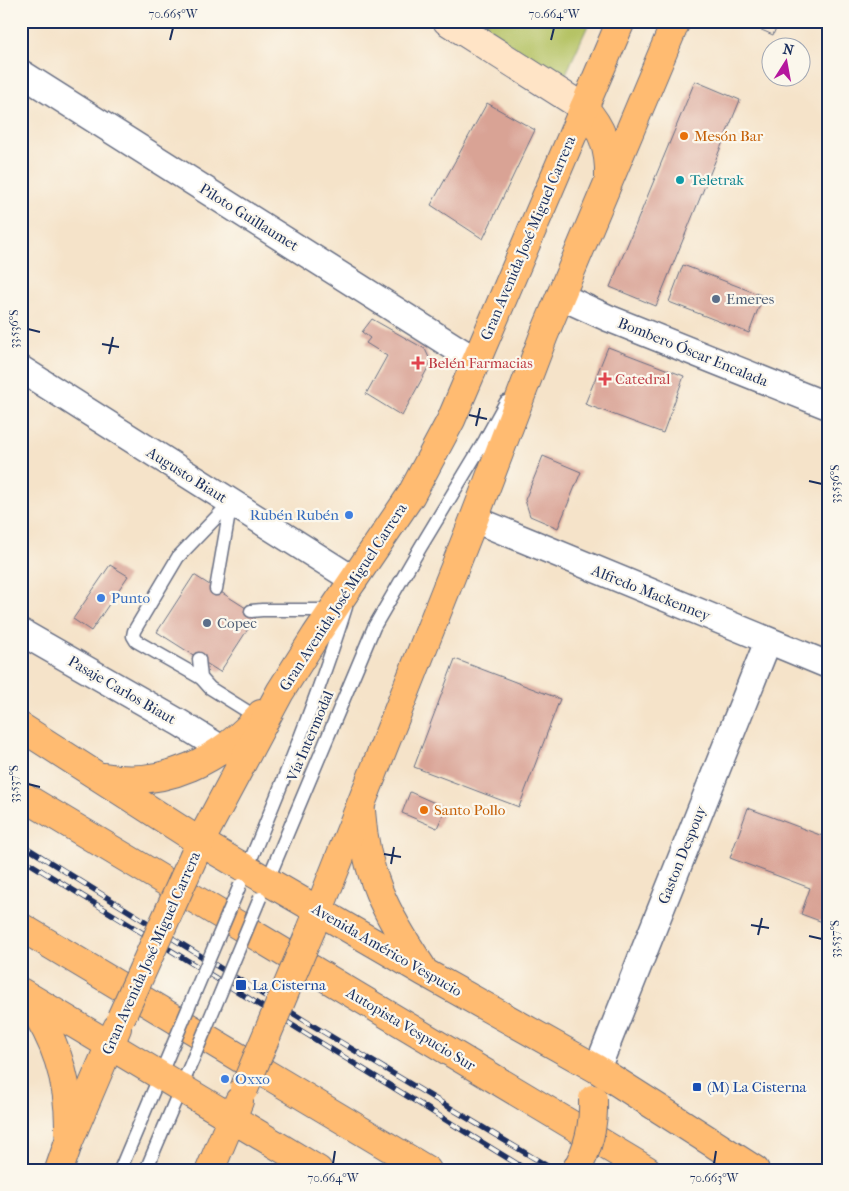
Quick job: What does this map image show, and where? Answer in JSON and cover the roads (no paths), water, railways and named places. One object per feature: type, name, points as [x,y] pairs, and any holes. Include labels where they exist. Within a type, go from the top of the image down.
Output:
[{"type":"main road","name":"Gran Avenida José Miguel Carrera","points":[[59,1170],[121,1018],[197,849],[280,692],[411,494],[451,420],[621,21]]},
{"type":"main road","points":[[210,1170],[315,920],[474,520],[544,335],[676,21]]},
{"type":"main road","points":[[584,108],[603,136],[607,148],[609,180]]},
{"type":"main road","points":[[99,776],[132,780],[166,776],[202,763],[222,749],[258,718],[280,692]]},
{"type":"main road","name":"Avenida Américo Vespucio","points":[[21,727],[99,776],[197,849],[253,883],[315,920],[424,972],[590,1065],[755,1170]]},
{"type":"main road","name":"Autopista Vespucio Sur","points":[[21,795],[647,1170]]},
{"type":"main road","points":[[360,805],[364,847],[376,889],[405,943],[424,972]]},
{"type":"main road","points":[[21,927],[428,1170]]},
{"type":"main road","points":[[22,992],[318,1170]]},
{"type":"main road","points":[[22,992],[44,1024],[57,1052],[68,1096],[69,1142]]},
{"type":"main road","points":[[576,1170],[586,1151],[592,1124],[593,1099],[590,1065]]},
{"type":"street","points":[[447,21],[584,108]]},
{"type":"street","name":"Piloto Guillaumet","points":[[21,73],[476,361]]},
{"type":"street","name":"Bombero Óscar Encalada","points":[[560,296],[608,318],[828,406]]},
{"type":"street","name":"Augusto Biaut","points":[[21,369],[354,580]]},
{"type":"street","name":"Alfredo Mackenney","points":[[474,520],[828,665]]},
{"type":"street","name":"Pasaje Carlos Biaut","points":[[21,632],[180,722],[222,749]]},
{"type":"street","name":"Gaston Despouy","points":[[590,1065],[768,641]]},
{"type":"lane","name":"Vía Intermodal","points":[[146,1170],[171,1082],[172,1047],[253,883],[374,627],[485,440],[544,335]]},
{"type":"lane","points":[[216,589],[231,502]]},
{"type":"lane","points":[[231,502],[178,557],[134,631],[133,636],[136,641],[201,678],[210,688],[258,718]]},
{"type":"lane","name":"Vía Intermodal","points":[[120,1170],[171,1082],[193,1059],[354,580]]},
{"type":"lane","points":[[251,611],[333,610]]},
{"type":"lane","points":[[199,658],[201,678]]},
{"type":"railway","points":[[21,844],[307,1022],[554,1170]]},
{"type":"railway","points":[[21,858],[527,1170]]},
{"type":"place","name":"Mesón Bar","points":[[684,136]]},
{"type":"place","name":"Teletrak","points":[[680,180]]},
{"type":"place","name":"Emeres","points":[[716,299]]},
{"type":"place","name":"Belén Farmacias","points":[[418,363]]},
{"type":"place","name":"Catedral","points":[[605,379]]},
{"type":"place","name":"Rubén Rubén","points":[[349,515]]},
{"type":"place","name":"Punto","points":[[101,598]]},
{"type":"place","name":"Copec","points":[[207,623]]},
{"type":"place","name":"Santo Pollo","points":[[424,810]]},
{"type":"place","name":"La Cisterna","points":[[241,985]]},
{"type":"place","name":"Oxxo","points":[[225,1079]]},
{"type":"place","name":"(M) La Cisterna","points":[[697,1087]]}]
